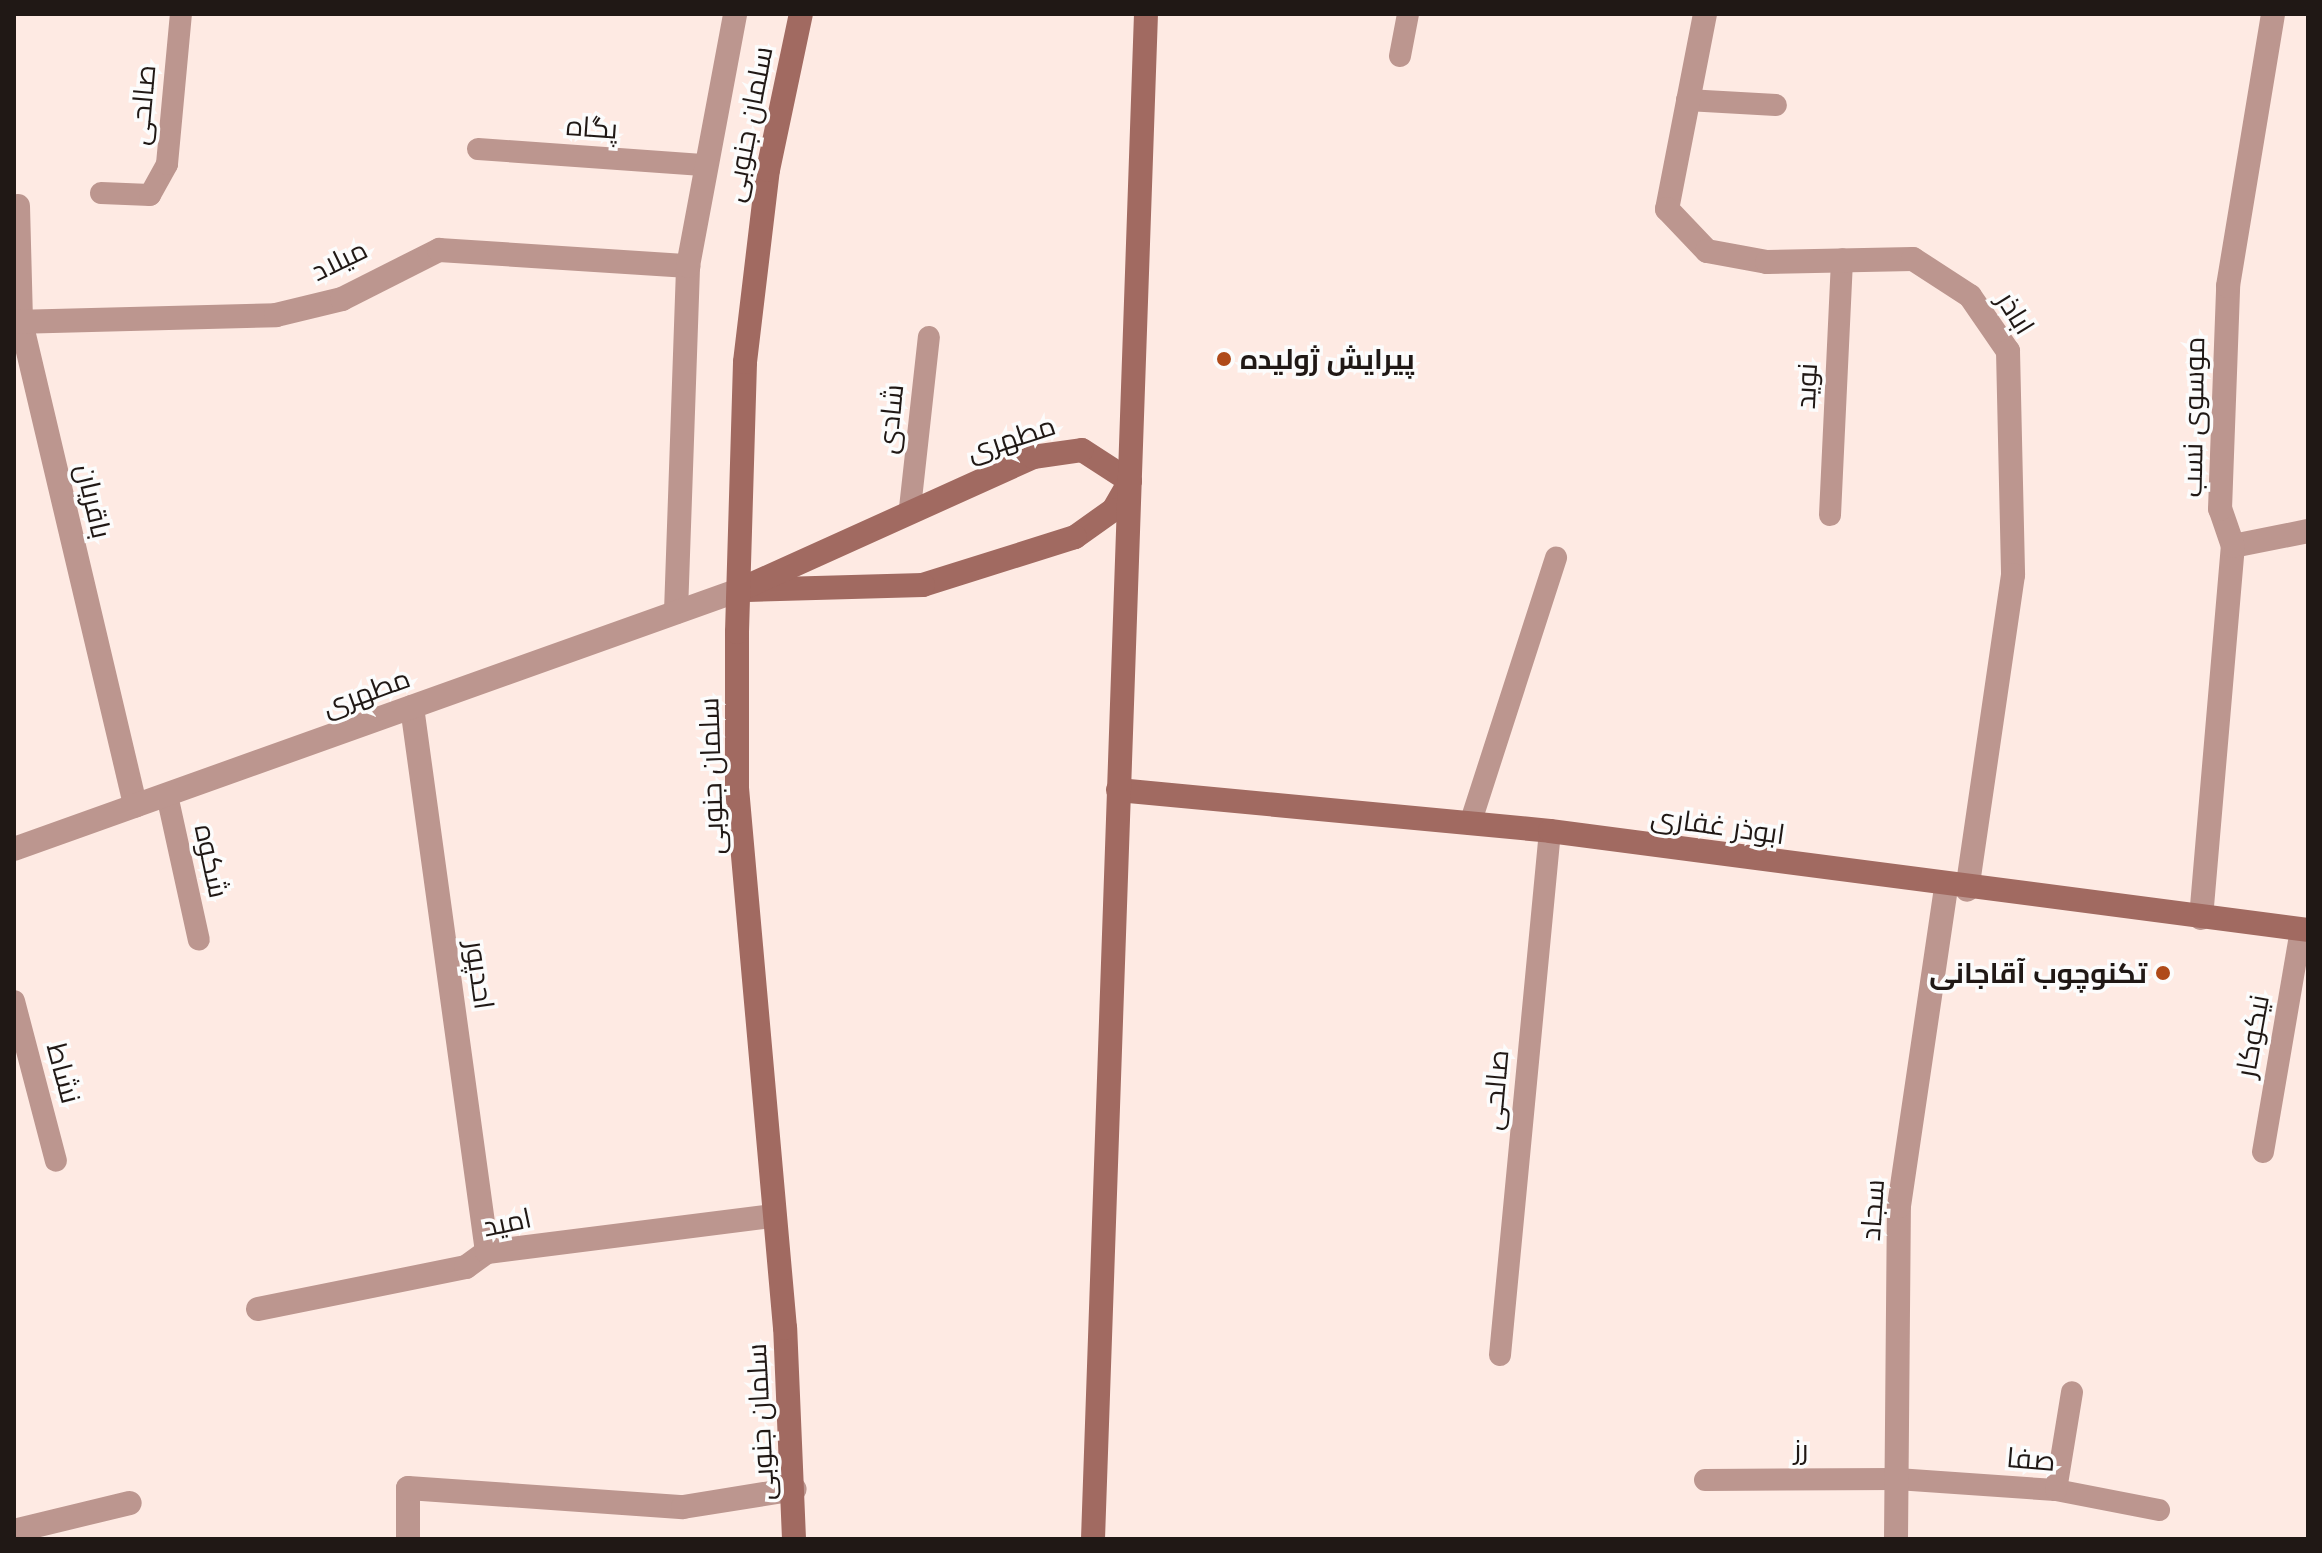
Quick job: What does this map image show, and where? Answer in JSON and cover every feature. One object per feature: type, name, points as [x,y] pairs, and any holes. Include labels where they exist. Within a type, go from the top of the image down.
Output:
[{"type":"main road","name":"سلمان جنوبی","points":[[794,1539],[795,1489],[737,788],[739,590],[756,256],[801,14]]},
{"type":"main road","points":[[1093,1539],[1146,14]]},
{"type":"main road","name":"مطهری","points":[[1068,447],[1104,459],[1130,481],[1094,525],[991,568],[860,592],[739,590],[910,508],[1068,447]]},
{"type":"main road","name":"ابوذر غفاری","points":[[1118,790],[1550,831],[1956,889],[2304,930]]},
{"type":"street","points":[[676,612],[688,266],[702,165],[735,14]]},
{"type":"street","name":"اباذر","points":[[1705,14],[1667,209],[1707,251],[1767,262],[1913,259],[1970,296],[2008,351],[2013,575],[1956,889]]},
{"type":"street","name":"موسوی نسب","points":[[2201,918],[2233,546],[2220,509],[2228,286],[2273,14]]},
{"type":"street","name":"باقریان","points":[[18,206],[18,322],[135,806]]},
{"type":"street","name":"میلاد","points":[[18,322],[276,315],[342,299],[439,250],[688,266]]},
{"type":"street","points":[[2233,546],[2308,531]]},
{"type":"street","name":"مطهری","points":[[14,849],[739,590]]},
{"type":"street","name":"احدپور","points":[[412,707],[487,1252]]},
{"type":"street","name":"سجاد","points":[[1896,1539],[1899,1206],[1956,889]]},
{"type":"street","name":"امید","points":[[258,1309],[466,1267],[487,1252],[773,1216]]},
{"type":"street","points":[[408,1539],[408,1488],[683,1507],[795,1489]]},
{"type":"street","points":[[14,1531],[130,1503]]},
{"type":"lane","name":"صالحی","points":[[101,193],[150,195],[167,164],[181,14]]},
{"type":"lane","points":[[1400,56],[1408,14]]},
{"type":"lane","points":[[1687,100],[1776,105]]},
{"type":"lane","name":"پگاه","points":[[478,149],[702,165]]},
{"type":"lane","name":"نوید","points":[[1830,515],[1842,259]]},
{"type":"lane","name":"شادی","points":[[910,508],[929,337]]},
{"type":"lane","points":[[1470,824],[1556,558]]},
{"type":"lane","name":"شکوه","points":[[167,795],[199,940]]},
{"type":"lane","name":"صالحی","points":[[1500,1355],[1550,831]]},
{"type":"lane","name":"نیکوکار","points":[[2263,1152],[2304,930]]},
{"type":"lane","name":"نشاط","points":[[14,1001],[56,1161]]},
{"type":"lane","points":[[2056,1490],[2072,1392]]},
{"type":"lane","name":"رز","points":[[1705,1480],[1897,1479]]},
{"type":"lane","name":"صفا","points":[[1897,1479],[2056,1490],[2159,1510]]},
{"type":"place","name":"پیرایش ژولیده","points":[[1224,359]]},
{"type":"place","name":"تکنوچوب آقاجانی","points":[[2163,973]]}]
